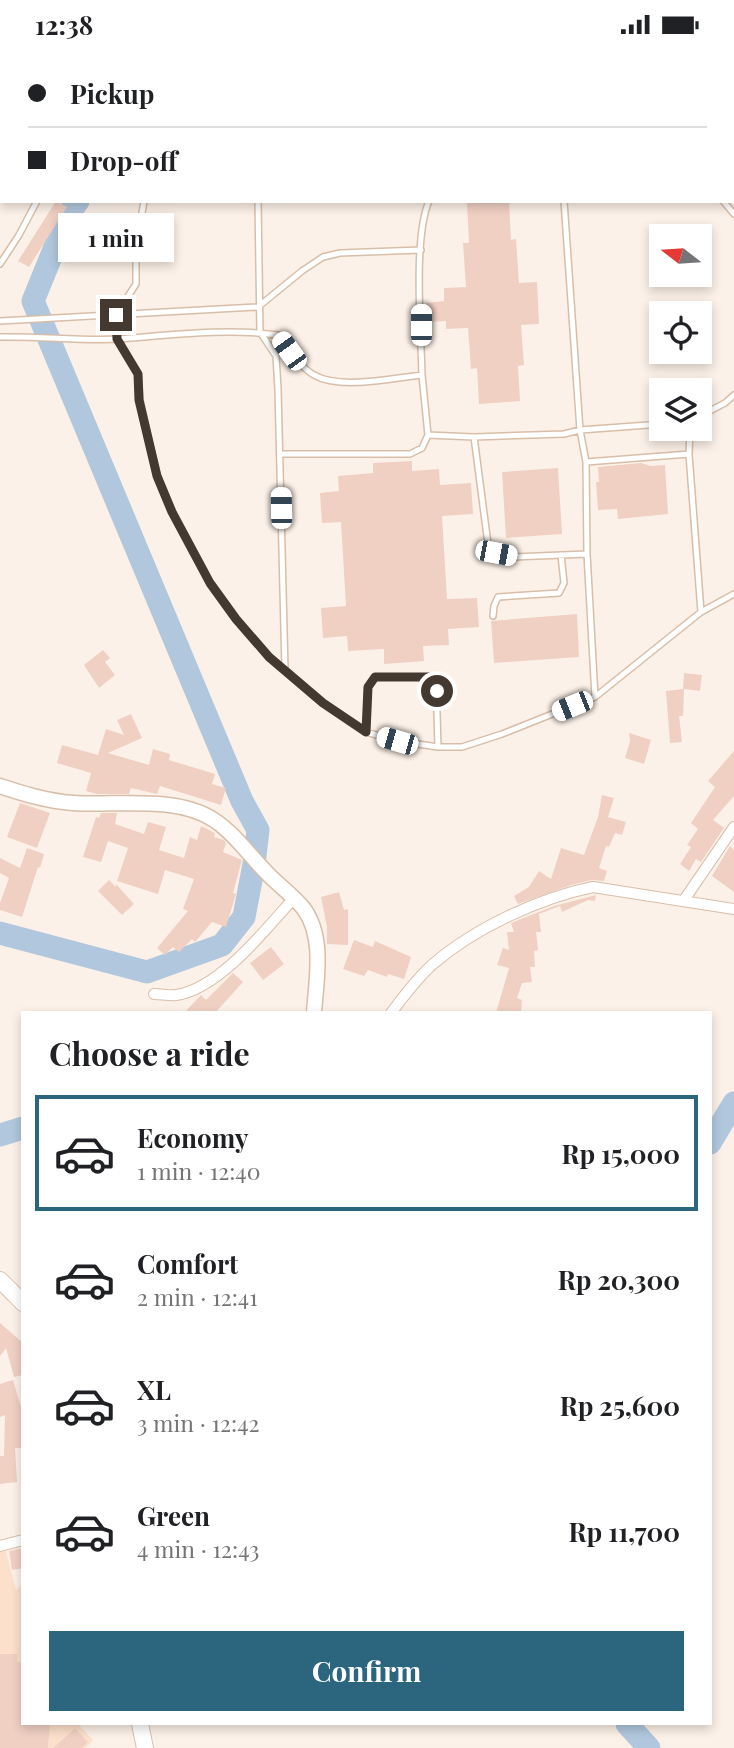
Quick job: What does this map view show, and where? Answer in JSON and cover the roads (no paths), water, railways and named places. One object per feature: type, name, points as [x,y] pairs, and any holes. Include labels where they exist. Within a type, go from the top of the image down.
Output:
[{"type":"main road","points":[[0,786],[45,800],[183,807],[214,820],[229,831],[250,857],[303,907],[315,933],[317,969],[314,1011]]},
{"type":"main road","points":[[0,1280],[21,1301]]},
{"type":"main road","points":[[140,1725],[145,1748]]},
{"type":"street","points":[[684,900],[734,827]]},
{"type":"street","points":[[393,1011],[432,965],[464,940],[570,891],[593,887],[734,909]]},
{"type":"street","points":[[154,994],[176,995],[212,979],[230,966],[287,894]]},
{"type":"street","points":[[0,1546],[21,1541]]},
{"type":"lane","points":[[0,264],[19,236],[36,203]]},
{"type":"lane","points":[[144,203],[136,249],[136,284],[116,315],[117,339],[138,374],[139,400],[157,476],[172,512],[210,583],[236,619],[269,657],[323,703],[366,732],[397,741],[438,747],[462,747],[482,740],[594,697],[701,612],[734,594]]},
{"type":"lane","points":[[258,203],[260,333],[276,356],[285,670]]},
{"type":"lane","points":[[280,454],[410,454],[422,448],[428,435],[422,375],[421,250],[428,203]]},
{"type":"lane","points":[[564,203],[580,429],[586,462],[587,554],[594,697]]},
{"type":"lane","points":[[0,321],[258,307],[323,257],[340,253],[421,250]]},
{"type":"lane","points":[[0,337],[117,339],[260,333],[278,335],[289,351],[313,375],[335,381],[422,375]]},
{"type":"lane","points":[[712,410],[734,395]]},
{"type":"lane","points":[[428,435],[474,437],[564,434],[580,429],[649,425]]},
{"type":"lane","points":[[474,437],[488,544],[496,553],[513,557],[587,554]]},
{"type":"lane","points":[[690,441],[701,612]]},
{"type":"lane","points":[[586,462],[689,454]]},
{"type":"lane","points":[[493,616],[498,597],[546,596],[559,593],[564,583],[561,555]]},
{"type":"lane","points":[[366,732],[370,681],[375,677],[429,677],[436,681],[438,747]]},
{"type":"waterway","points":[[0,933],[147,972],[222,945],[244,917],[258,830],[242,801],[33,301],[68,215],[77,203]]},
{"type":"waterway","points":[[712,1140],[734,1103]]},
{"type":"waterway","points":[[0,1135],[21,1129]]},
{"type":"waterway","points":[[628,1725],[649,1748]]}]
